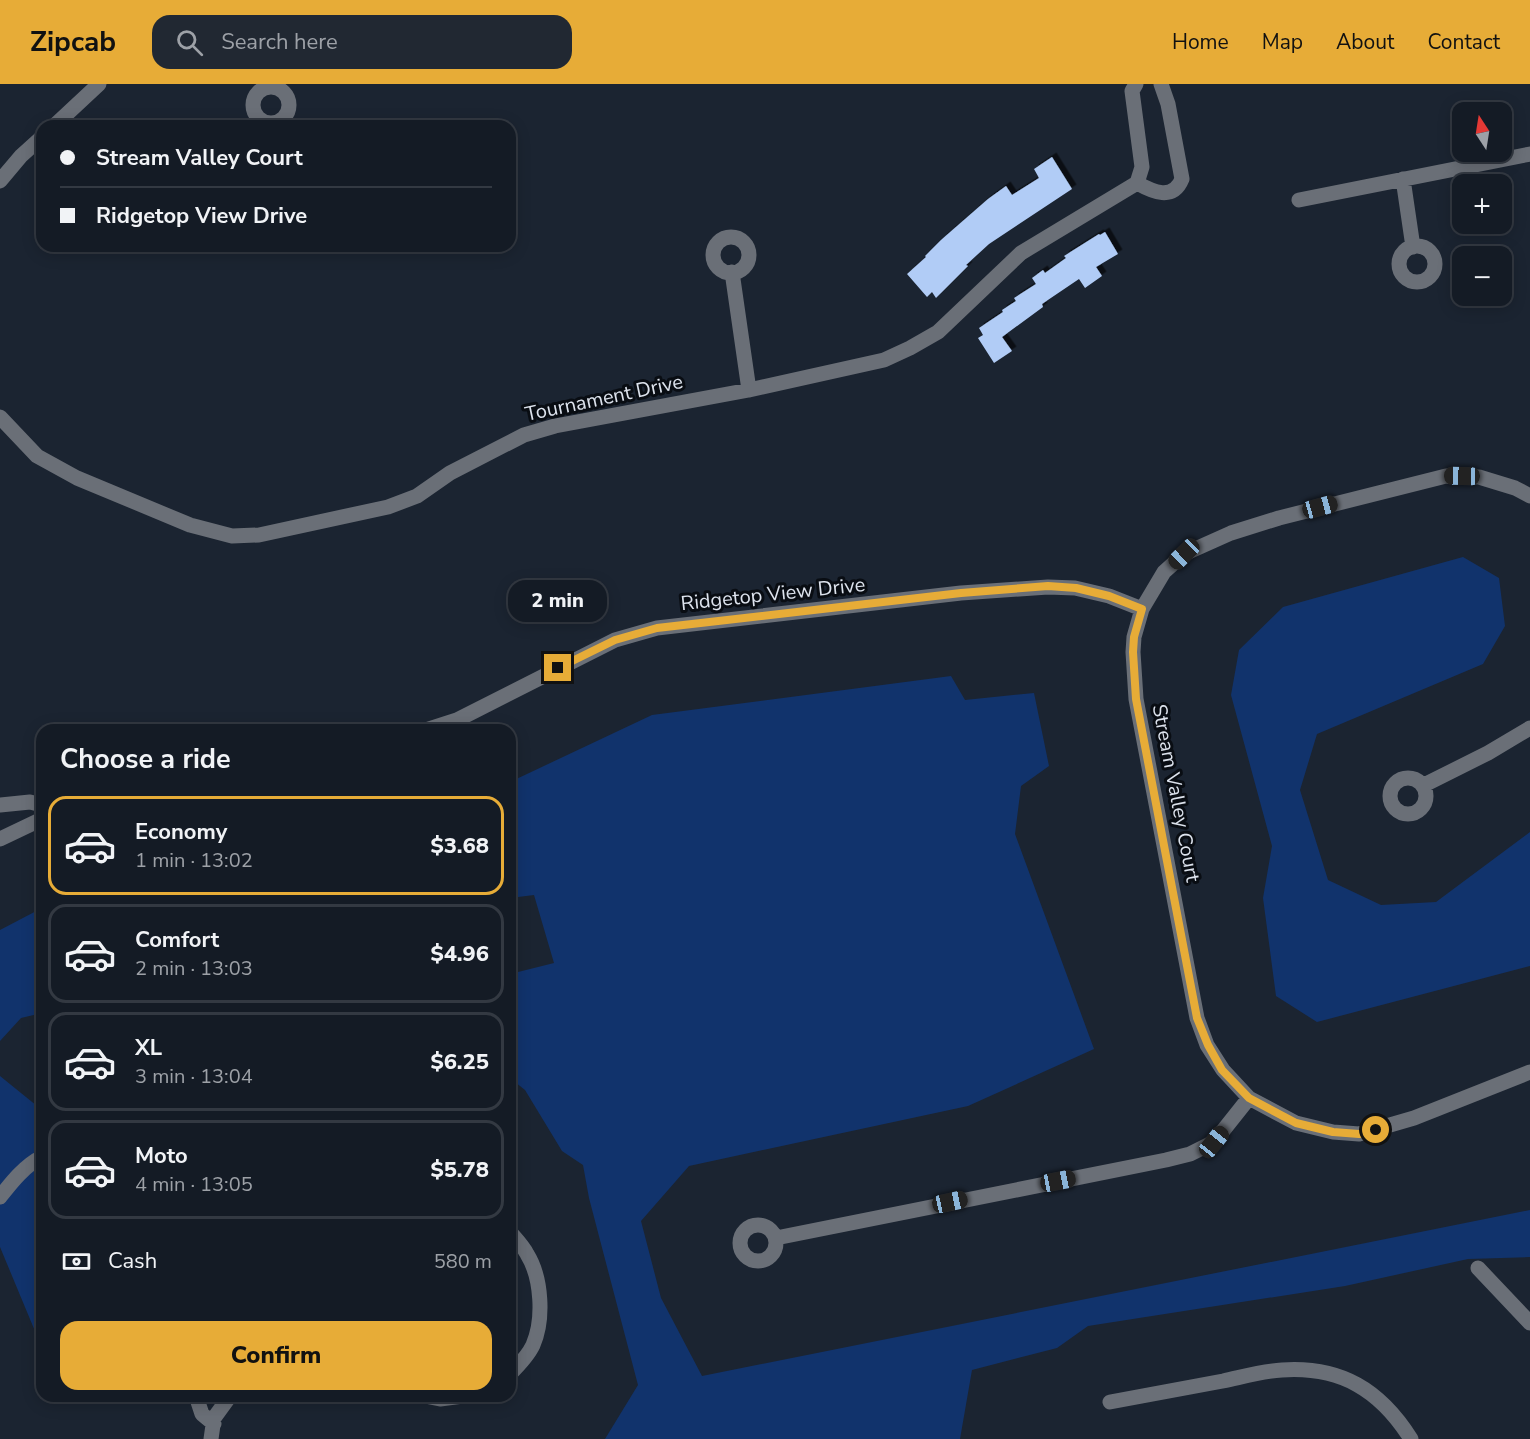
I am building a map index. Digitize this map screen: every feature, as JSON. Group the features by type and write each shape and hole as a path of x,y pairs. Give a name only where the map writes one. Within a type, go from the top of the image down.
{"street":[{"path":"60,120 99,84"},
{"path":"1136,84 1132,91 1142,167 1137,183 1152,192 1171,192 1178,187 1182,179 1168,104 1161,84"},
{"path":"0,181 36,142"},
{"path":"1299,200 1530,154"},
{"path":"1403,179 1413,247"},
{"name":"Tournament Drive","path":"0,417 37,456 77,478 190,525 232,536 259,535 388,507 417,496 450,473 524,435 545,429 871,364 910,348 938,332 1021,253 1137,183"},
{"path":"732,272 749,390"},
{"name":"Stream Valley Court","path":"1530,496 1515,488 1479,477 1446,476 1279,518 1231,533 1184,554 1164,572 1142,609 1134,637 1133,652 1136,699 1197,1018 1222,1070 1249,1098 1296,1123 1333,1132 1359,1134 1414,1118 1530,1072"},
{"name":"Ridgetop View Drive","path":"445,724 457,720 615,640 657,628 961,593 1048,586 1076,588 1109,596 1142,609"},
{"path":"1424,785 1488,753 1530,728"},
{"path":"0,805 30,802 36,804"},
{"path":"0,839 36,822"},
{"path":"776,1238 1190,1154 1214,1142 1249,1098"},
{"path":"0,1197 10,1184 36,1160"},
{"path":"516,1240 528,1255 540,1289 539,1314 533,1344 516,1368"},
{"path":"1478,1268 1530,1323"},
{"path":"1110,1402 1280,1370 1310,1370 1356,1383 1376,1396 1411,1439"},
{"path":"198,1402 212,1431"},
{"path":"212,1431 214,1418 226,1402"}],"shaded area":[{"path":"1463,557 1499,578 1505,626 1483,664 1317,734 1300,790 1328,880 1381,905 1436,902 1530,832 1530,966 1317,1022 1276,996 1263,898 1272,846 1231,695 1239,650 1283,607"},
{"path":"951,676 965,700 1034,693 1049,766 1021,786 1015,834 1094,1049 968,1106 689,1166 641,1221 661,1298 702,1376 1530,1210 1530,1257 1468,1259 1345,1286 1088,1326 1057,1348 972,1370 960,1439 605,1439 638,1385 589,1198 583,1165 562,1151 525,1090 516,1083 516,972 554,963 534,895 516,897 516,779 652,715"},
{"path":"36,911 36,1014 21,1018 0,1041 0,930"},
{"path":"0,1076 36,1105 36,1334 0,1247"}],"building":[{"path":"1052,157 1072,189 989,244 936,298 932,292 927,297 907,274 941,240 988,199 1006,186 1012,195 1039,178 1034,169"},
{"path":"1105,232 1118,254 1096,267 1102,276 1085,288 1079,279 1042,304 1043,307 1002,337 1012,351 994,363 978,338 983,335 979,328 1016,301 1014,298 1036,284 1032,278 1043,270 1045,273 1066,258 1064,256"}],"route":[{"path":"558,668 615,640 657,628 873,605 961,593 1048,586 1076,588 1109,596 1142,609 1134,637 1133,652 1136,699 1197,1018 1208,1045 1222,1070 1249,1098 1296,1123 1333,1132 1359,1134 1376,1130"}]}
